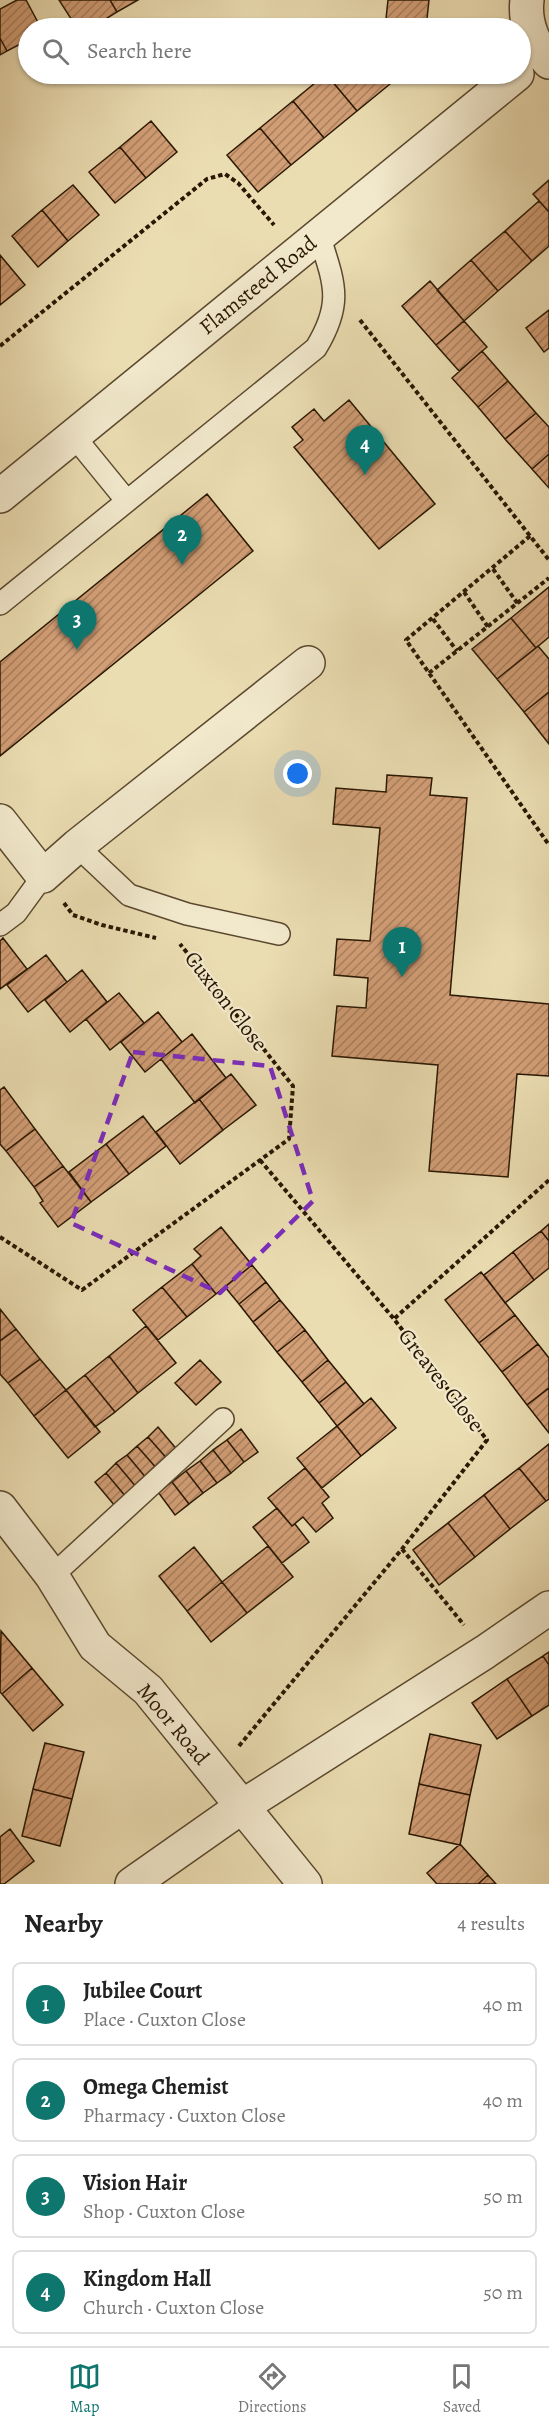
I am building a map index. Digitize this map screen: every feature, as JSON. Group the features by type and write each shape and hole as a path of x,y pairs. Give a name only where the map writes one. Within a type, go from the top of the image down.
{"street":[{"path":"527,0 528,18"},
{"path":"531,35 532,65"},
{"name":"Flamsteed Road","path":"0,496 508,84"},
{"path":"0,821 43,876 77,846 308,663"},
{"name":"Moor Road","path":"0,1508 52,1576 95,1646 148,1690 305,1884"},
{"path":"132,1884 243,1806 485,1652 549,1608"}],"lane":[{"path":"0,604 316,348 327,331 336,289 308,244"},
{"path":"73,435 126,500"},
{"path":"77,846 129,895 187,914 279,934"},
{"path":"0,924 16,913 43,876"},
{"path":"52,1576 223,1419"}],"path":[{"path":"0,346 207,179 225,174 308,244"},
{"path":"336,289 549,560"},
{"path":"530,536 406,640 549,845"},
{"path":"493,569 518,604"},
{"path":"429,673 549,578"},
{"path":"464,592 489,627"},
{"path":"433,619 457,651"},
{"name":"Cuxton Close","path":"43,876 73,915 158,939"},
{"name":"Cuxton Close","path":"0,1236 82,1290 289,1139 292,1086 181,944 170,941"},
{"path":"261,1160 394,1318"},
{"name":"Greaves Close","path":"216,1774 402,1549 487,1440 394,1318 549,1180"},
{"path":"402,1549 485,1652"}],"highlighted area":[{"path":"133,1052 270,1066 313,1201 220,1293 71,1223"}],"building":[{"path":"17,0 26,0 36,18 18,18 18,45 7,51 0,38 0,9"},
{"path":"59,0 110,0 117,12 107,18 71,18"},
{"path":"110,0 138,0 117,12"},
{"path":"388,0 429,0 427,18 386,18"},
{"path":"0,38 7,51 0,55"},
{"path":"314,84 334,84 357,111 324,138 293,101"},
{"path":"334,84 390,84 357,111"},
{"path":"293,101 324,138 291,165 260,128"},
{"path":"151,121 177,152 146,178 120,147"},
{"path":"260,128 291,165 258,192 227,155"},
{"path":"120,147 146,178 115,203 89,172"},
{"path":"549,180 549,212 533,194"},
{"path":"73,185 99,215 68,241 42,210"},
{"path":"539,201 549,212 549,246 532,261 505,231"},
{"path":"42,210 68,241 38,267 12,236"},
{"path":"505,231 532,261 498,291 471,260"},
{"path":"0,255 25,285 0,305"},
{"path":"471,260 498,291 464,321 437,290"},
{"path":"430,281 464,321 436,345 402,306"},
{"path":"549,310 549,348 544,352 526,328"},
{"path":"464,321 487,347 459,371 436,345"},
{"path":"482,351 508,381 478,407 452,378"},
{"path":"508,381 536,413 505,439 478,407"},
{"path":"349,400 435,504 379,549 294,447 303,440 292,427 314,409 324,421"},
{"path":"536,413 549,427 549,454 532,469 505,439"},
{"path":"549,454 549,488 532,469"},
{"path":"207,494 253,551 0,756 0,662"},
{"path":"549,587 549,637 536,648 511,618"},
{"path":"511,618 536,648 497,679 472,649"},
{"path":"538,646 549,659 549,692 524,712 497,679"},
{"path":"549,692 549,744 524,712"},
{"path":"387,775 432,778 430,795 467,798 450,995 549,1004 549,1076 517,1074 508,1177 429,1171 438,1065 332,1056 337,1006 366,1008 368,978 334,975 337,939 370,941 380,828 333,824 336,788 386,792"},
{"path":"3,938 27,969 0,989 0,941"},
{"path":"46,955 67,982 28,1012 7,985"},
{"path":"82,970 107,1002 70,1032 45,1000"},
{"path":"119,993 144,1023 110,1050 86,1019"},
{"path":"158,1012 182,1042 145,1072 121,1042"},
{"path":"192,1034 226,1078 195,1103 161,1059"},
{"path":"231,1074 256,1105 223,1130 199,1099"},
{"path":"4,1087 35,1129 6,1151 0,1144 0,1090"},
{"path":"199,1099 223,1130 180,1164 156,1132"},
{"path":"143,1116 166,1146 129,1174 106,1144"},
{"path":"35,1129 63,1166 34,1187 6,1151"},
{"path":"106,1144 129,1174 91,1202 69,1172"},
{"path":"63,1166 91,1202 58,1227 40,1203 43,1201 34,1187"},
{"path":"549,1224 549,1241 541,1231"},
{"path":"221,1227 252,1265 216,1294 192,1264 201,1256 194,1249"},
{"path":"541,1231 549,1241 549,1268 534,1280 513,1252"},
{"path":"513,1252 534,1280 505,1303 484,1275"},
{"path":"192,1264 216,1294 187,1317 162,1287"},
{"path":"252,1265 266,1282 239,1304 225,1287"},
{"path":"481,1272 515,1315 479,1343 445,1300"},
{"path":"266,1282 280,1300 253,1322 239,1304"},
{"path":"162,1287 187,1317 158,1340 133,1310"},
{"path":"280,1300 305,1330 277,1352 253,1322"},
{"path":"0,1309 16,1329 0,1341"},
{"path":"515,1315 538,1344 502,1372 479,1343"},
{"path":"146,1326 176,1363 138,1393 109,1356"},
{"path":"16,1329 40,1359 8,1383 0,1374 0,1341"},
{"path":"305,1330 328,1360 302,1382 277,1352"},
{"path":"538,1344 549,1358 549,1388 527,1405 502,1372"},
{"path":"109,1356 138,1393 115,1412 85,1375"},
{"path":"40,1359 66,1390 34,1416 8,1383"},
{"path":"200,1360 221,1382 196,1405 175,1383"},
{"path":"328,1360 346,1382 319,1403 302,1382"},
{"path":"85,1375 115,1412 95,1427 66,1390"},
{"path":"346,1382 364,1404 337,1426 319,1403"},
{"path":"549,1388 549,1433 527,1405"},
{"path":"66,1390 100,1432 68,1458 34,1416"},
{"path":"371,1398 396,1428 361,1456 337,1426"},
{"path":"337,1426 361,1456 322,1488 297,1458"},
{"path":"158,1427 179,1452 169,1461 148,1437"},
{"path":"241,1429 258,1452 244,1462 227,1440"},
{"path":"148,1437 169,1461 158,1470 137,1446"},
{"path":"227,1440 244,1462 231,1473 213,1450"},
{"path":"549,1444 549,1499 546,1501 519,1468"},
{"path":"137,1446 158,1470 147,1479 127,1455"},
{"path":"213,1450 231,1473 217,1483 200,1461"},
{"path":"127,1455 147,1479 137,1488 116,1463"},
{"path":"200,1461 217,1483 203,1493 186,1471"},
{"path":"116,1463 137,1488 126,1497 106,1473"},
{"path":"305,1468 329,1497 322,1503 333,1518 316,1532 303,1517 292,1526 268,1498"},
{"path":"519,1468 546,1501 510,1529 484,1495"},
{"path":"186,1471 203,1493 189,1504 172,1482"},
{"path":"106,1473 126,1497 115,1506 95,1482"},
{"path":"172,1482 189,1504 175,1515 158,1492"},
{"path":"484,1495 510,1529 475,1557 448,1523"},
{"path":"277,1508 292,1526 295,1524 309,1542 282,1563 253,1527"},
{"path":"448,1523 475,1557 439,1585 413,1550"},
{"path":"268,1546 293,1577 247,1613 222,1582"},
{"path":"194,1547 222,1582 187,1611 159,1576"},
{"path":"222,1582 247,1613 211,1642 187,1611"},
{"path":"1,1631 32,1668 2,1694 0,1692"},
{"path":"549,1652 549,1665 543,1656"},
{"path":"543,1656 549,1665 549,1705 532,1716 507,1679"},
{"path":"32,1668 63,1705 33,1731 2,1694"},
{"path":"507,1679 532,1716 497,1739 472,1703"},
{"path":"430,1734 481,1745 470,1795 419,1784"},
{"path":"45,1743 84,1752 72,1799 33,1789"},
{"path":"419,1784 470,1795 460,1845 409,1834"},
{"path":"33,1789 72,1799 60,1846 22,1836"},
{"path":"10,1829 34,1861 4,1884 0,1884 0,1837"},
{"path":"460,1844 488,1875 478,1884 437,1884 427,1873"},
{"path":"488,1875 496,1884 478,1884"}],"place":[{"name":"Kingdom Hall","path":"365,475"},
{"name":"Omega Chemist","path":"182,565"},
{"name":"Vision Hair","path":"77,650"},
{"name":"Jubilee Court","path":"402,977"}]}
